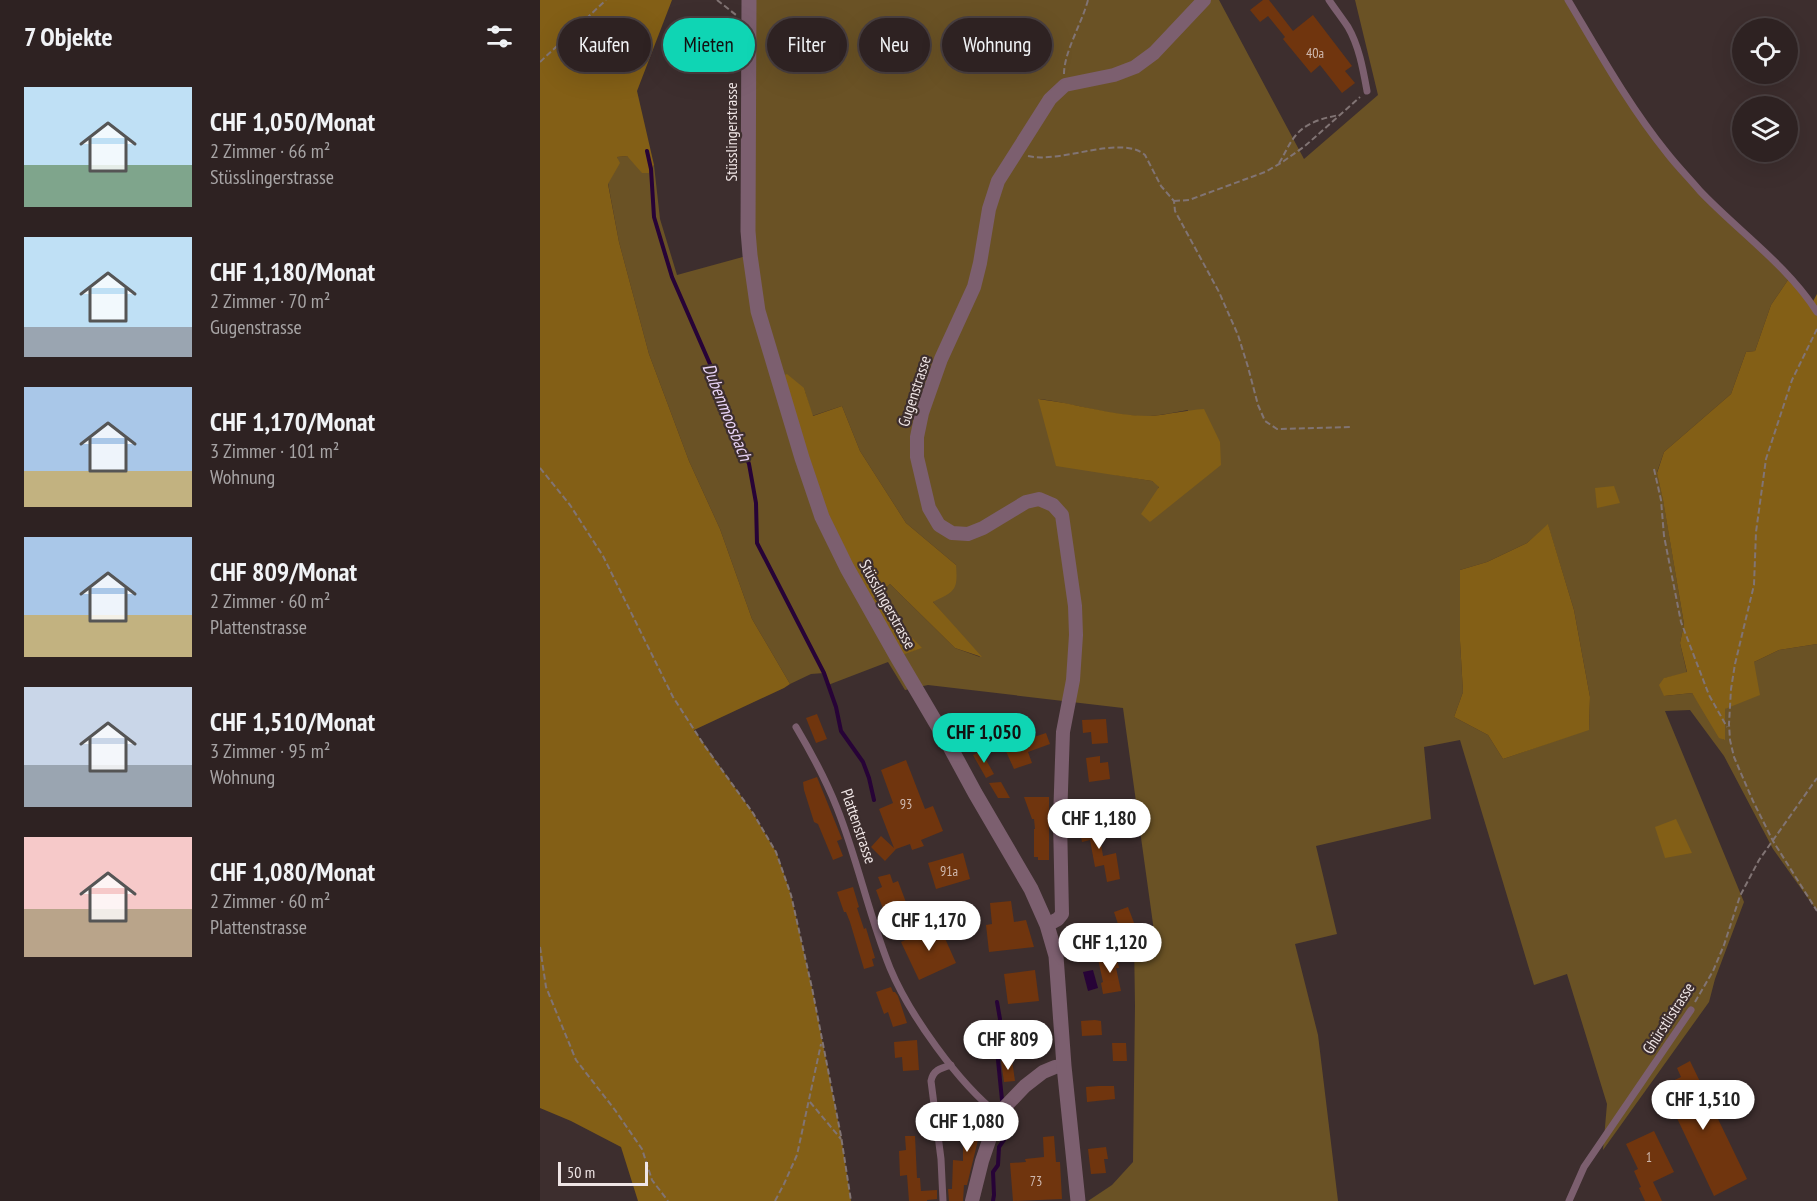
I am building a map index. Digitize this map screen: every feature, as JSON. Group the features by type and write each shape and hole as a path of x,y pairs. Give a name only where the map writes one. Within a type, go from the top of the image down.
{"street":[{"name":"Stüsslingerstrasse","path":"749,0 749,18"},
{"path":"1065,85 1114,75 1135,67 1154,53 1204,0"},
{"name":"Stüsslingerstrasse","path":"749,72 748,231 758,311 822,517 896,656 1031,889 1047,925 1056,956 1077,1201"},
{"name":"Gugenstrasse","path":"1047,925 1062,914 1060,820 1063,732 1073,681 1076,635 1075,606 1062,515 1053,504 1039,499 1026,502 968,534 952,532 939,525 929,508 917,458 917,437 922,413 941,359 974,287 989,209 998,181 1050,99 1065,85"},
{"path":"972,1201 982,1161 998,1114 1025,1086 1044,1072 1064,1066"}],"lane":[{"path":"1329,0 1355,42 1367,91"},
{"path":"1568,0 1617,82 1667,154 1702,193 1790,277 1817,312"},
{"name":"Plattenstrasse","path":"796,727 823,774 837,808 899,987 917,1018 951,1065 998,1114"},
{"name":"Ghürstlistrasse","path":"1569,1201 1584,1167 1691,1010"},
{"path":"944,1201 931,1081 932,1075 937,1070 951,1065"}],"path":[{"path":"540,62 606,0"},
{"path":"717,0 740,18"},
{"path":"1065,85 1066,61 1088,0"},
{"path":"1174,201 1189,200 1277,165 1305,146 1367,91"},
{"path":"1277,165 1296,135 1319,119 1340,115"},
{"path":"1016,151 1040,158 1117,147 1134,149 1145,155 1161,186 1174,201 1175,211 1220,292 1238,335 1258,405 1265,421 1277,429 1350,427"},
{"path":"1817,329 1792,380 1766,459 1756,532 1754,585 1735,664 1729,729 1734,757 1773,841 1817,911"},
{"path":"540,468 570,505 603,556 673,697 693,730 753,813 776,852 800,934 842,1140 851,1201"},
{"path":"1654,469 1681,622 1709,695 1729,729"},
{"name":"Ghürstlistrasse","path":"1691,1010 1713,971 1740,896 1759,860 1817,778"},
{"path":"540,947 546,987 576,1060 642,1149 652,1180 668,1201"},
{"path":"775,1201 797,1155 822,1041"},
{"path":"810,1102 842,1140"}],"shaded area":[{"path":"540,0 672,0 665,18 663,18 651,55 651,18 558,18 558,72 644,72 637,91 654,165 649,173 642,173 627,156 617,157 620,163 608,184 619,242 649,354 689,461 720,529 752,619 790,684 694,730 753,813 776,852 791,895 812,988 841,1136 851,1201 638,1201 621,1147 540,1108"},
{"path":"749,0 1219,0 1304,159 1378,95 1355,0 1568,0 1667,154 1790,277 1771,305 1755,351 1746,352 1731,394 1664,452 1657,472 1684,624 1680,643 1687,673 1665,678 1664,696 1692,693 1724,740 1725,709 1754,662 1779,650 1817,644 1817,911 1773,849 1724,756 1690,710 1665,711 1744,902 1715,979 1709,1002 1603,1150 1607,1104 1567,974 1534,985 1460,740 1424,747 1431,819 1316,846 1337,934 1295,944 1318,1035 1338,1201 1088,1201 1112,1185 1133,1162 1134,939 1154,931 1123,708 928,685 905,690 888,662 828,685 824,673 811,674 790,684 752,619 720,529 689,461 649,354 619,242 608,183 619,163 617,157 627,156 649,173 654,165 660,219 677,275 750,255 749,72 755,72 755,18 749,18","holes":["804,388 812,416 842,406 860,451 906,523 956,565 933,602 980,657 955,648 890,584 874,597 921,648 903,654 822,501","1039,399 1137,416 1155,416 1188,410 1150,522 1159,486 1152,481 1116,475","1548,525 1574,610 1590,697 1589,729 1503,759 1488,735 1454,717 1463,692 1460,570 1487,562 1527,543"]},
{"path":"1790,277 1812,303 1817,294 1817,644 1779,650 1754,662 1760,695 1725,709 1725,740 1719,738 1692,693 1664,696 1659,685 1664,678 1687,672 1680,643 1684,624 1657,473 1664,452 1731,394 1746,352 1755,351 1771,305"},
{"path":"787,374 804,388 813,416 842,406 860,451 906,523 956,565 956,580 953,589 933,602 982,657 955,648 890,584 874,598 922,648 902,655 870,600 822,501 782,376"},
{"path":"1038,399 1107,412 1149,416 1204,409 1220,442 1221,465 1150,522 1141,514 1159,487 1152,481 1056,466"},
{"path":"1614,486 1620,503 1597,508 1595,488"},
{"path":"1548,524 1574,610 1590,697 1589,730 1503,759 1488,735 1454,717 1463,692 1460,570 1487,562 1527,543"},
{"path":"1676,819 1692,853 1665,858 1655,827"},
{"path":"1093,970 1098,988 1088,991 1083,972"}],"building":[{"path":"1263,0 1269,0 1293,31 1313,15 1352,66 1345,71 1355,83 1342,93 1320,65 1311,73 1283,39 1285,37 1268,16 1260,22 1250,10"},
{"path":"817,714 827,739 816,743 806,718"},
{"path":"1106,719 1108,743 1092,744 1091,732 1083,733 1082,720"},
{"path":"1007,723 1024,738 1028,739 1046,733 1050,744 1028,752 1032,763 1014,769 1004,747 1011,745 998,733"},
{"path":"981,751 994,774 986,778 973,755"},
{"path":"1100,756 1100,763 1108,762 1110,779 1089,782 1086,758"},
{"path":"906,760 925,809 933,806 943,831 921,840 924,846 912,850 910,844 896,849 885,861 871,847 881,836 894,848 879,809 893,803 881,770"},
{"path":"817,777 842,839 837,841 843,856 833,860 818,824 814,822 804,790 803,782"},
{"path":"1001,782 1010,798 998,798 989,783"},
{"path":"1024,797 1049,797 1049,860 1038,860 1038,857 1034,857 1034,819 1032,819"},
{"path":"1097,820 1103,856 1116,853 1120,879 1107,882 1104,865 1095,867 1090,840 1082,842 1078,823"},
{"path":"963,853 970,879 936,889 928,863"},
{"path":"890,874 893,883 898,881 910,913 888,922 876,890 882,887 878,877"},
{"path":"853,887 859,907 857,908 875,958 872,959 874,966 864,969 850,922 837,892"},
{"path":"1011,901 1014,922 1026,920 1034,947 989,952 986,925 992,924 990,903"},
{"path":"1128,907 1136,928 1121,933 1114,912"},
{"path":"939,925 956,963 919,980 901,942"},
{"path":"1116,954 1119,968 1116,968 1121,991 1103,994 1098,959"},
{"path":"1035,970 1039,1001 1008,1004 1004,974"},
{"path":"891,987 898,996 907,1023 893,1027 888,1012 884,1014 876,992"},
{"path":"1081,1021 1101,1021 1102,1035 1082,1036"},
{"path":"1043,1025 1046,1043 1040,1044 1041,1055 1012,1058 1010,1045 1031,1042 1029,1027"},
{"path":"917,1040 919,1070 903,1071 902,1057 895,1058 894,1042"},
{"path":"1112,1043 1126,1043 1127,1061 1113,1061"},
{"path":"1012,1060 1015,1081 1004,1082 1001,1061"},
{"path":"1690,1061 1747,1179 1714,1196 1666,1095 1662,1097 1658,1088 1681,1077 1677,1068"},
{"path":"1114,1086 1115,1099 1087,1102 1086,1087"},
{"path":"985,1110 988,1115 987,1120 981,1120 981,1135 967,1185 964,1185 963,1201 949,1201 948,1189 952,1189 953,1160 963,1161 965,1111"},
{"path":"1654,1131 1674,1172 1653,1182 1662,1201 1645,1201 1634,1171 1638,1169 1626,1144"},
{"path":"905,1136 915,1136 917,1178 920,1178 921,1191 937,1190 937,1199 909,1201 907,1175 900,1176 899,1151 906,1150"},
{"path":"1054,1136 1056,1162 1060,1162 1062,1199 1013,1201 1010,1163 1044,1157 1043,1137"},
{"path":"1106,1147 1108,1159 1104,1159 1106,1173 1091,1174 1088,1149"}],"waterway":[{"name":"Dubenmoosbach","path":"647,151 651,169 654,217 672,277 713,371 749,464 756,503 757,543 824,673 836,707 841,731 863,762 874,800"},
{"name":"Dubenmoosbach","path":"997,1002 1000,1019 996,1040 1002,1100"},
{"name":"Dubenmoosbach","path":"993,1201 993,1172 998,1165 999,1147 1006,1137 1005,1123"}]}
